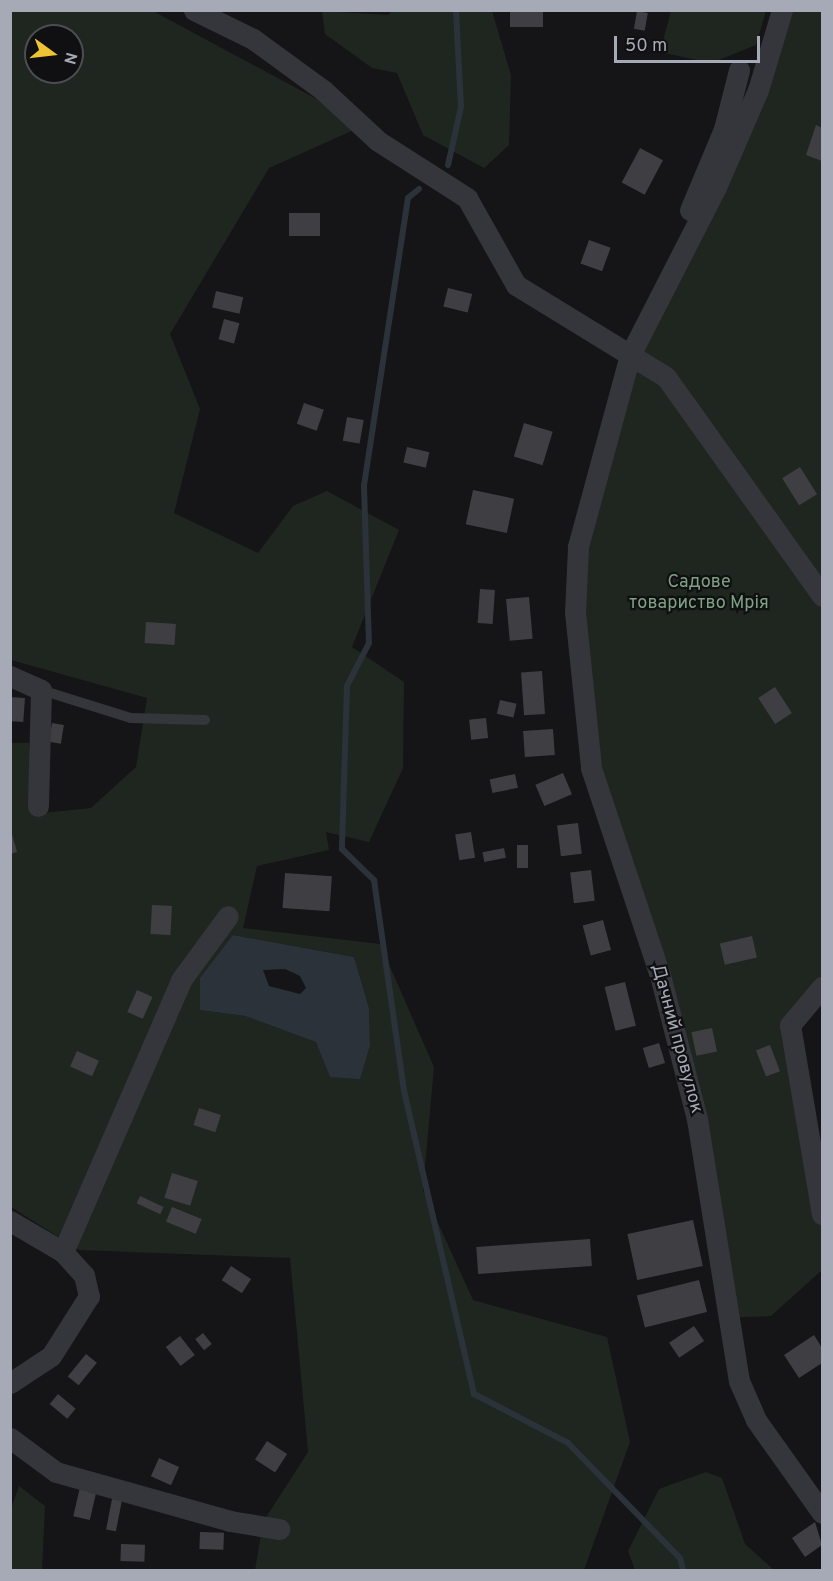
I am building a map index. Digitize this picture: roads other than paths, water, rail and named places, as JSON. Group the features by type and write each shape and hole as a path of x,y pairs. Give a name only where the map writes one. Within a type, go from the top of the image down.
{"street":[{"path":"194,10 253,39 323,90 378,141 467,198 516,285 666,377 822,596"},
{"path":"630,355 716,187 758,90 782,10"},
{"path":"630,355 724,129 739,70"},
{"name":"Дачний провулок","path":"630,355 578,548 575,612 591,768 660,975 697,1119 739,1381 756,1420 822,1513"},
{"path":"10,676 41,690 38,806"},
{"path":"63,1252 181,980 228,916"},
{"path":"822,987 790,1025 822,1214"},
{"path":"10,1221 63,1252 84,1275 89,1296 51,1356 10,1383"},
{"path":"10,1438 56,1472 279,1529"}],"lane":[{"path":"41,690 130,718 205,720"}],"waterway":[{"path":"448,165 461,107 456,10"},
{"path":"419,189 408,198 364,486 369,643 347,686 342,849 374,880 404,1091 474,1394 568,1443 680,1558 683,1570"}],"park label":[{"name":"Садове товариство Мрія","path":"699,594"}]}
